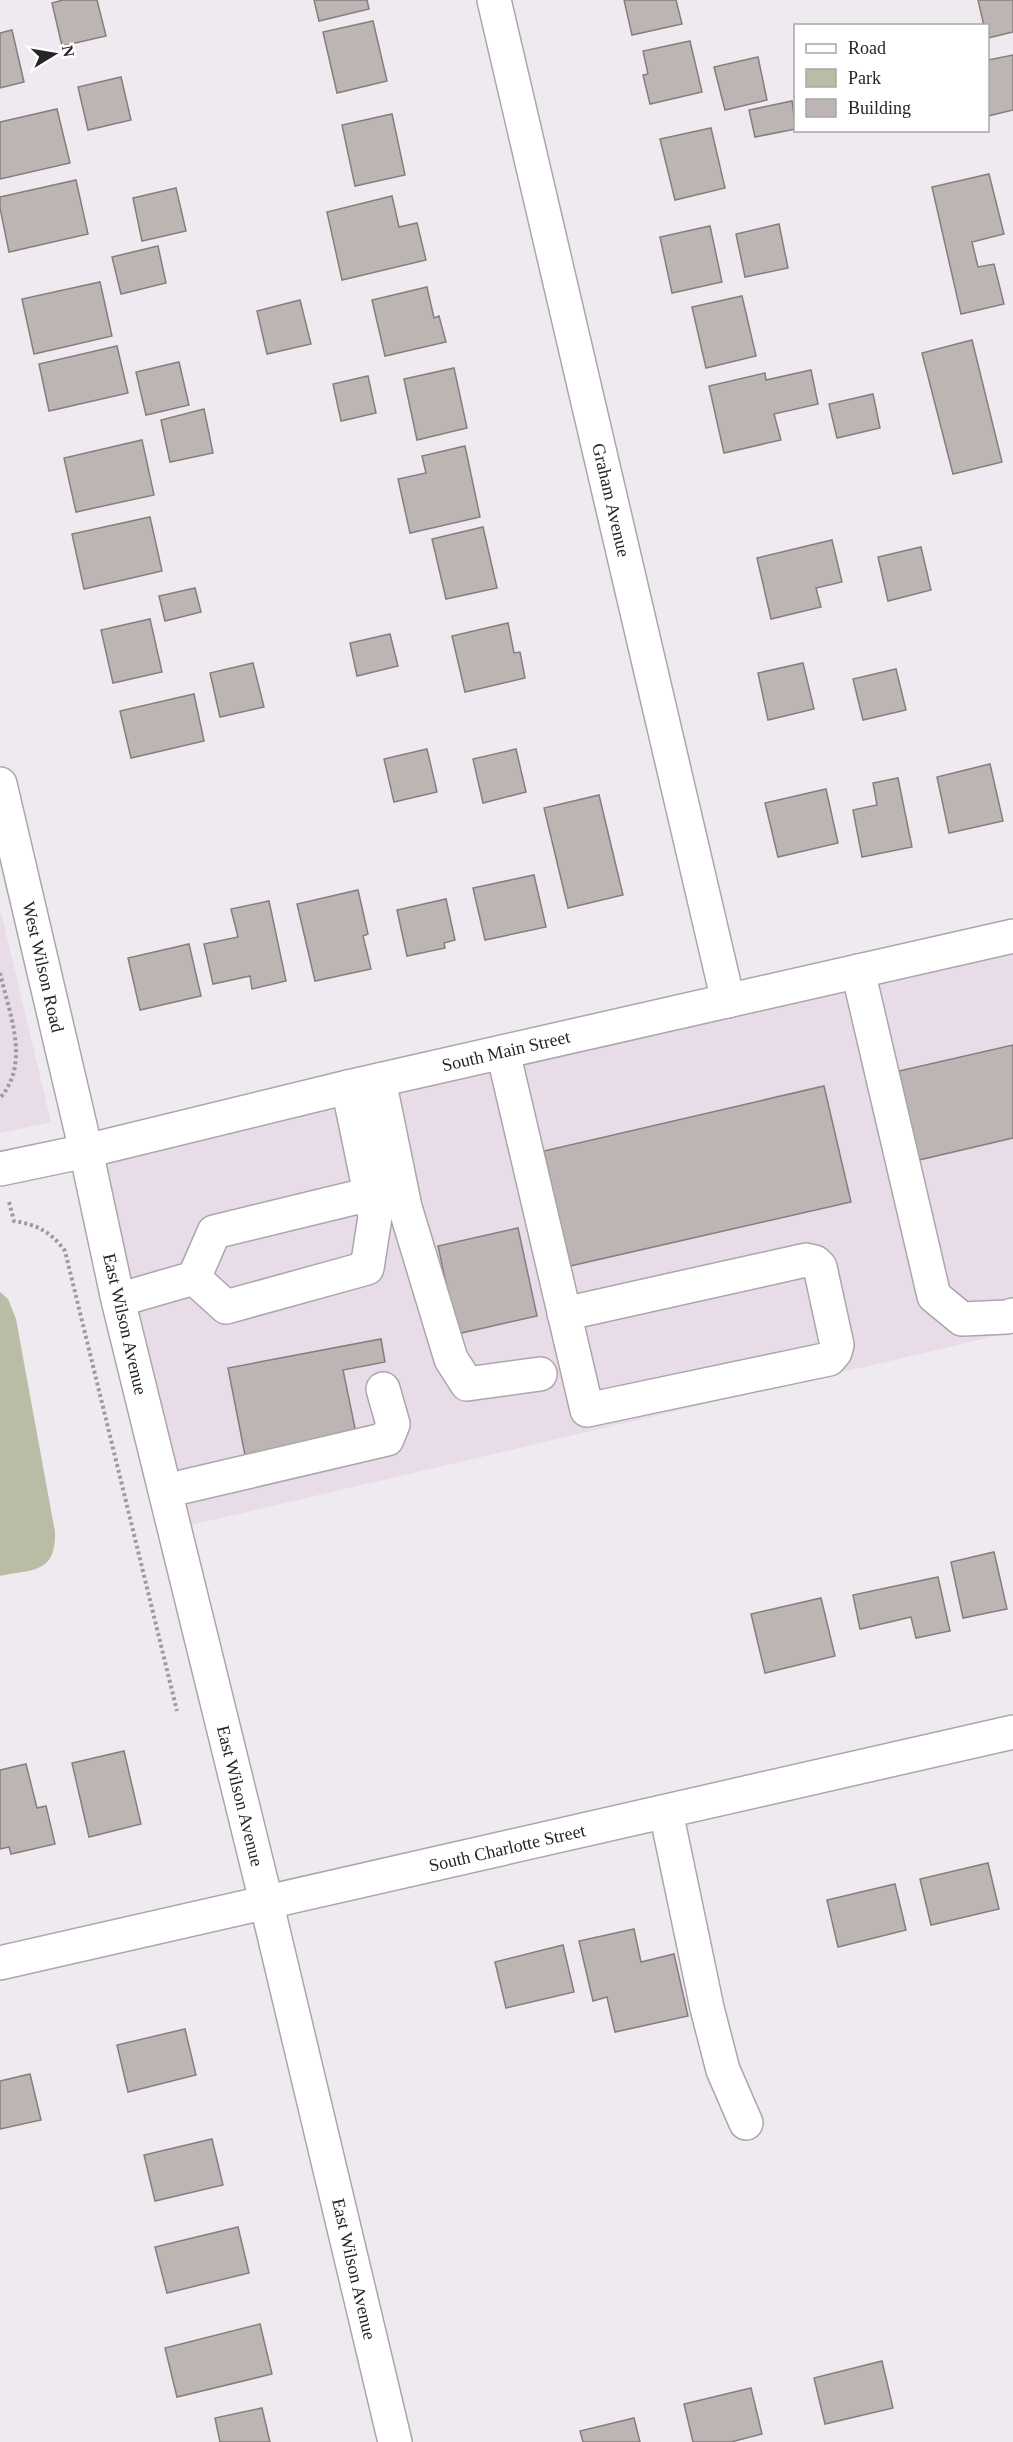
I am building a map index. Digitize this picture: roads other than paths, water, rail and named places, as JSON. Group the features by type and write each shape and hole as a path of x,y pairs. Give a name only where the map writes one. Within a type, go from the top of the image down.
{"street":[{"name":"Graham Avenue","path":"494,0 728,1001"},
{"name":"West Wilson Road","path":"0,784 86,1151"},
{"name":"South Main Street","path":"0,1169 86,1151 348,1087 1013,936"},
{"path":"858,971 934,1296 962,1319 1013,1315"},
{"path":"502,1052 564,1314 587,1410 829,1359 837,1345 820,1267 815,1262 806,1260 564,1314"},
{"path":"379,1080 405,1207 451,1359 467,1384 540,1374"},
{"path":"194,1278 226,1307 368,1268 375,1217 348,1087"},
{"name":"East Wilson Avenue","path":"86,1151 118,1300 266,1901 395,2442"},
{"path":"118,1300 194,1278 214,1233 370,1194"},
{"path":"165,1491 387,1439 393,1424 383,1389"},
{"name":"South Charlotte Street","path":"0,1963 1013,1732"},
{"path":"666,1812 720,2060 746,2123"}]}
